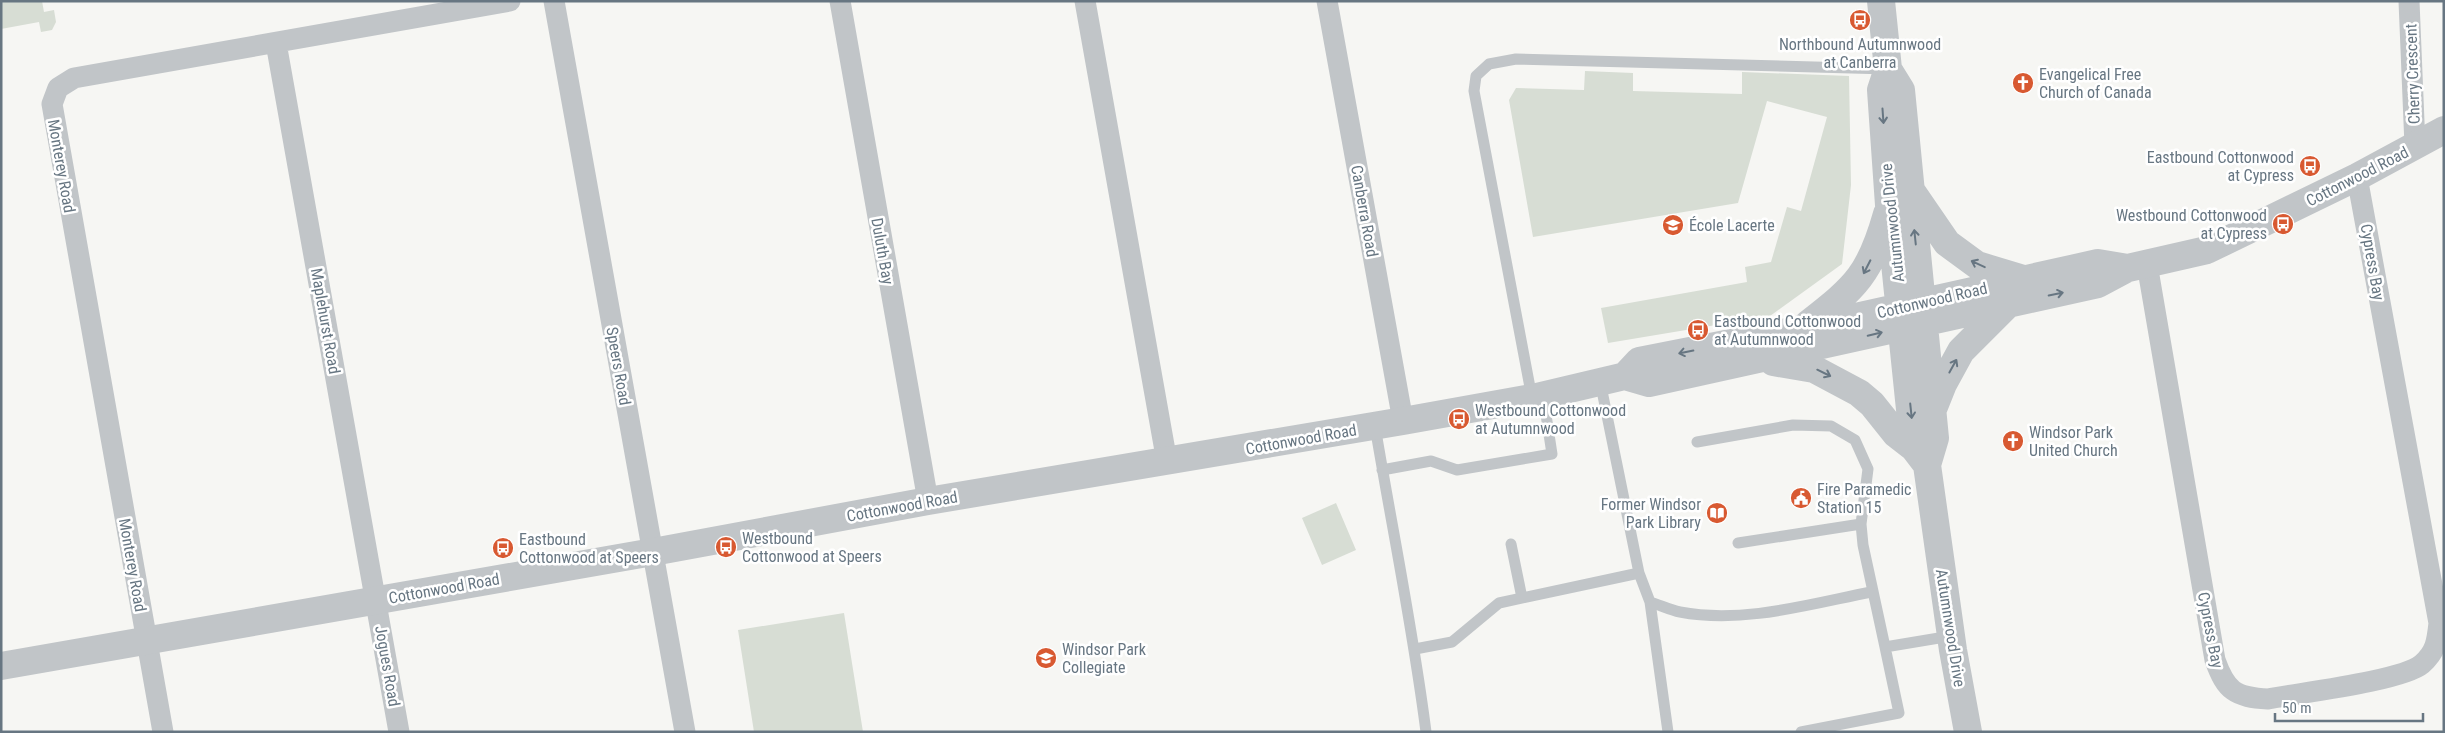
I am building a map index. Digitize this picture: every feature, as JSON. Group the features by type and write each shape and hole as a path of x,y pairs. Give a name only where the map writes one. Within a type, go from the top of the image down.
{"street":[{"name":"Monterey Road","path":"163,732 52,104 58,88 74,78 510,1"},
{"name":"Speers Road","path":"554,1 684,732"},
{"name":"Duluth Bay","path":"840,1 928,501"},
{"path":"1085,1 1167,462"},
{"name":"Canberra Road","path":"1327,1 1403,422"},
{"name":"Autumnwood Drive","path":"1881,1 1888,69 1901,90 1900,197 1912,315 1920,456 1968,732"},
{"name":"Cherry Crescent","path":"2409,1 2415,146"},
{"name":"Maplehurst Road","path":"276,43 376,600"},
{"name":"Cottonwood Road","path":"1612,379 1639,361 1802,328 2008,304 2098,284 2137,266 2207,250 2357,177 2444,130"},
{"name":"Cypress Bay","path":"2137,266 2215,660 2221,678 2233,693 2250,698 2268,699 2395,676 2421,665 2436,647 2439,624 2357,177"},
{"path":"1802,328 1849,291 1864,273 1900,197 1946,243 1977,265 2024,279"},
{"name":"Cottonwood Road","path":"1,666 653,552 928,501 1403,422 1537,396 1612,379 1649,383 1759,359 1912,315 2024,279 2098,263 2137,266"},
{"path":"1932,410 1943,384 1961,351 2008,304"},
{"name":"Autumnwood Drive","path":"1912,315 1932,410 1935,438 1920,456"},
{"path":"1759,359 1814,369 1841,382 1872,404 1896,434 1920,456"},
{"name":"Jogues Road","path":"376,600 399,732"}],"lane":[{"path":"1382,470 1431,461 1457,470 1552,454 1537,396 1474,91 1476,76 1489,64 1516,59 1888,69"},
{"path":"1612,379 1639,574 1650,602 1668,732"},
{"path":"1697,442 1793,425 1831,426 1855,440 1868,469 1861,524 1871,592 1899,713 1800,732"},
{"path":"1375,426 1400,576 1415,648 1426,732"},
{"path":"1738,544 1861,524"},
{"path":"1511,544 1522,598"},
{"path":"1415,648 1452,642 1499,603 1639,574"},
{"path":"1650,602 1689,613 1749,614 1871,592"},
{"path":"1885,647 1951,636"}],"shaded area":[{"path":"1,1 42,1 44,12 54,10 56,22 52,30 41,32 39,22 1,29"},
{"path":"1585,71 1633,73 1633,91 1742,94 1742,72 1849,76 1851,185 1842,264 1770,316 1608,343 1601,308 1747,282 1745,267 1771,262 1787,207 1801,211 1827,117 1767,101 1738,203 1533,237 1509,100 1516,88 1584,90"},
{"path":"1336,503 1356,550 1322,565 1302,518"},
{"path":"844,613 863,732 754,732 738,630"}],"place":[{"name":"Northbound Autumnwood at Canberra","path":"1860,20"},
{"name":"Evangelical Free Church of Canada","path":"2023,83"},
{"name":"Eastbound Cottonwood at Cypress","path":"2310,166"},
{"name":"Westbound Cottonwood at Cypress","path":"2283,224"},
{"name":"École Lacerte","path":"1673,225"},
{"name":"Eastbound Cottonwood at Autumnwood","path":"1698,330"},
{"name":"Westbound Cottonwood at Autumnwood","path":"1459,419"},
{"name":"Windsor Park United Church","path":"2013,441"},
{"name":"Fire Paramedic Station 15","path":"1801,498"},
{"name":"Former Windsor Park Library","path":"1717,513"},
{"name":"Westbound Cottonwood at Speers","path":"726,547"},
{"name":"Eastbound Cottonwood at Speers","path":"503,548"},
{"name":"Windsor Park Collegiate","path":"1046,658"}]}
